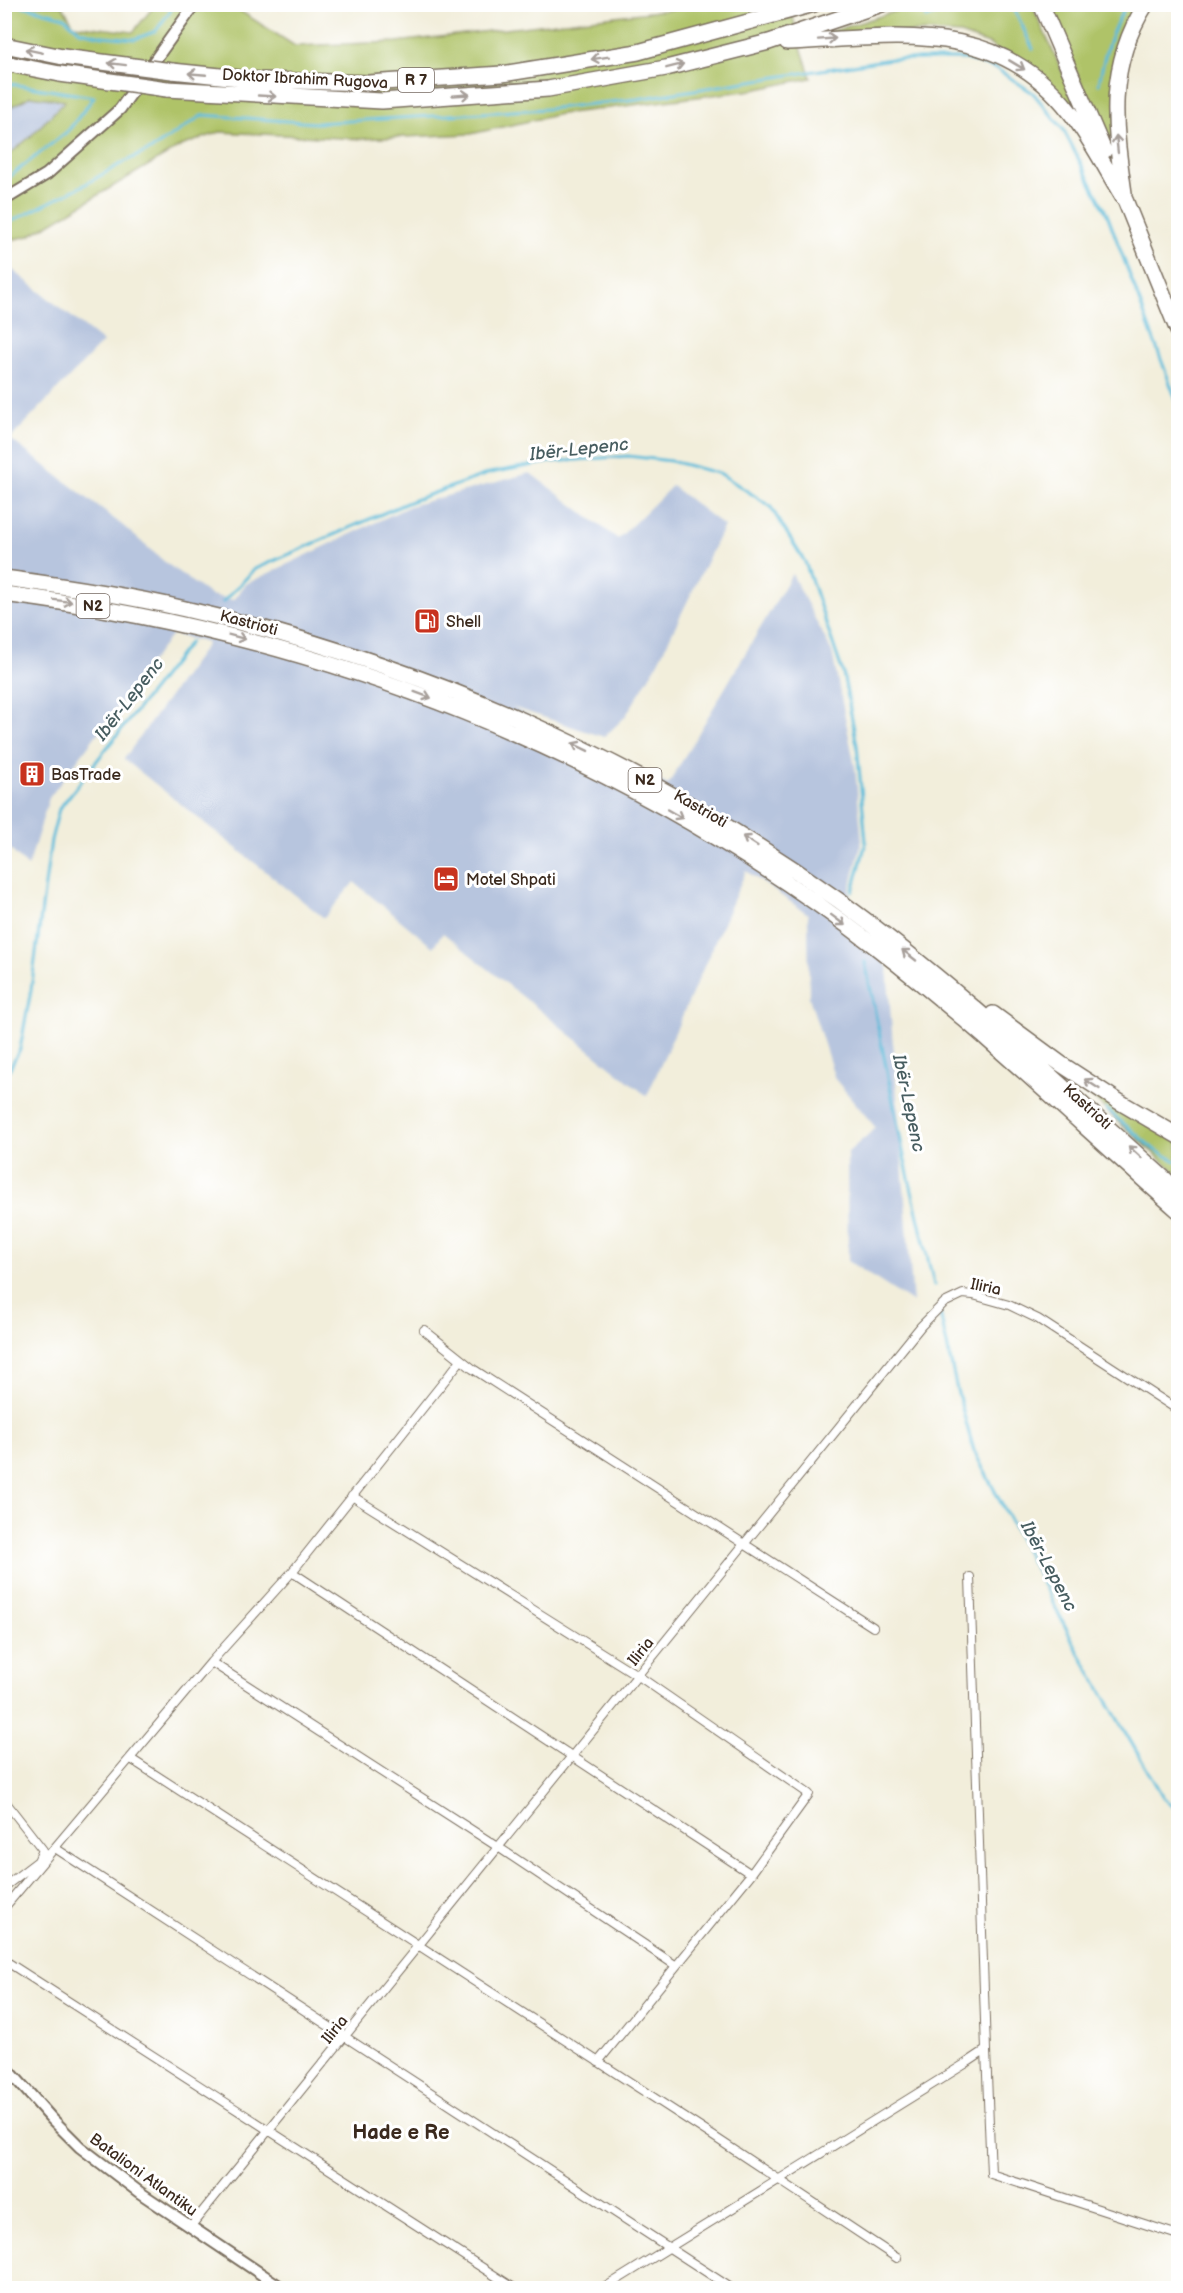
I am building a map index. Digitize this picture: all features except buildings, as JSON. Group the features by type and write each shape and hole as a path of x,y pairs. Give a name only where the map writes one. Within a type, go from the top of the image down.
{"highway":[{"name":"Doktor Ibrahim Rugova","path":"4,45 63,57 172,71 259,80 369,83 502,74 638,52 814,4"},
{"name":"Doktor Ibrahim Rugova","path":"4,63 60,75 167,89 382,101 548,89 666,68 769,42 882,4"},
{"path":"1041,4 1179,331"},
{"path":"1126,202 1115,123 1115,91 1126,46 1146,4"},
{"path":"769,42 907,36 958,41 1015,63 1038,79 1072,114 1126,202"},
{"name":"Kastrioti","path":"4,578 135,598 275,631 400,671 520,719 629,771 734,831 838,900 930,971 1179,1191"},
{"name":"Kastrioti","path":"4,594 82,604 180,623 335,664 435,699 523,736 621,784 746,856 876,948 972,1026 1179,1210"},
{"path":"930,971 1070,1070 1179,1136"}],"street":[{"path":"4,200 47,174 120,109 195,4"},
{"name":"Iliria","path":"190,2228 921,1326 944,1303 963,1294 987,1299 1022,1311 1179,1410"},
{"path":"424,1330 461,1360 873,1627"},
{"path":"4,1908 212,1662 292,1572 461,1360"},
{"path":"352,1496 637,1675 809,1794 751,1874 598,2062"},
{"path":"292,1572 751,1874"},
{"path":"970,1577 991,2174 1179,2235"},
{"path":"212,1662 498,1847 675,1965"},
{"path":"131,1759 897,2258"},
{"path":"4,1800 43,1850 38,1860 4,1887"},
{"path":"55,1848 731,2289"},
{"path":"4,1960 514,2289"},
{"path":"604,2289 986,2049"},
{"name":"Batalioni Atlantiku","path":"4,2065 52,2119 80,2147 107,2169 282,2289"}],"shaded area":[{"path":"31,96 66,101 5,158 5,110"},
{"path":"4,263 103,342 10,439 122,525 166,563 210,595 233,600 246,584 410,506 530,473 618,539 672,486 724,526 657,664 625,717 604,737 512,707 668,785 792,574 832,652 855,767 862,841 849,893 887,967 913,1303 848,1261 847,1153 876,1128 835,1079 809,997 808,914 746,871 647,1096 443,933 433,947 354,882 324,918 124,759 208,643 172,634 49,798 28,867 5,844"}],"green space":[{"path":"5,4 62,5 74,25 133,32 155,5 231,5 295,46 397,42 709,5 790,5 811,78 753,90 561,114 471,134 359,139 220,132 181,146 29,236 5,241 5,158 31,136 65,101 31,96 5,110"},
{"path":"915,5 1032,5 1085,122 989,44 960,34 926,32 814,37"},
{"path":"1049,5 1142,5 1122,43 1113,161"},
{"path":"1065,1070 1178,1141 1178,1174 1117,1121"}],"waterway":[{"path":"16,4 64,17 80,31 135,39 156,31 175,4"},
{"path":"926,18 962,4"},
{"path":"1012,4 1033,49"},
{"path":"1099,84 1109,43 1127,4"},
{"path":"4,225 152,149 203,115 316,123 546,109 637,99 891,59 966,59 997,69 1033,93 1063,129 1107,214 1178,405"},
{"path":"4,83 94,97 68,131 4,181"},
{"name":"Ibër-Lepenc","path":"223,602 255,569 409,502 490,473 550,462 628,456 671,461 721,474 770,506 805,562 843,673 857,745 866,842 853,891"},
{"name":"Ibër-Lepenc","path":"4,1079 20,1049 31,990 51,840 59,809 190,642"},
{"name":"Ibër-Lepenc","path":"865,962 905,1161 934,1285"},
{"path":"1106,1109 1155,1150 1178,1162"},
{"name":"Ibër-Lepenc","path":"940,1313 957,1390 974,1451 1078,1651 1163,1797 1178,1811"}],"place":[{"name":"Shell","path":"427,621"},
{"name":"BasTrade","path":"32,774"},
{"name":"Motel Shpati","path":"446,879"}],"district":[{"name":"Hade e Re","path":"401,2132"}]}
